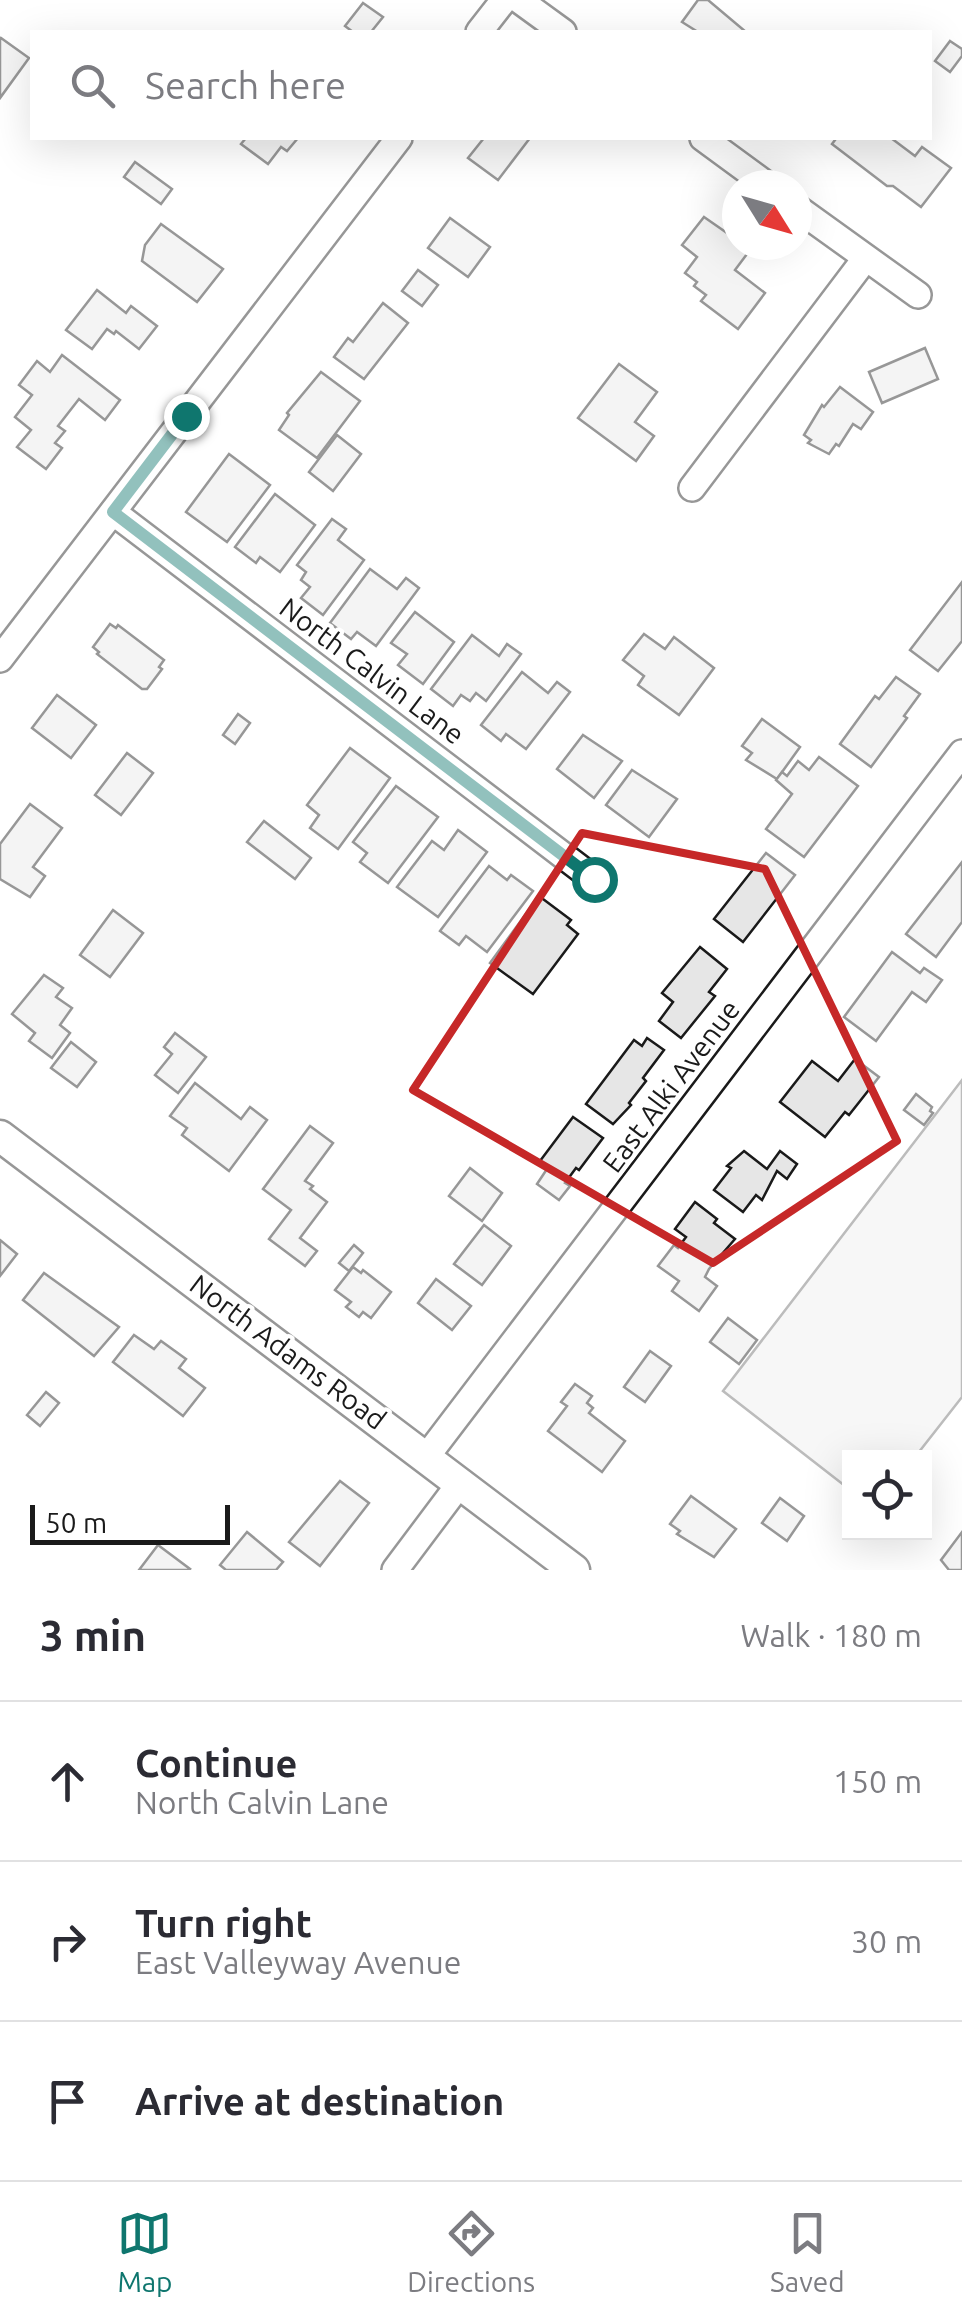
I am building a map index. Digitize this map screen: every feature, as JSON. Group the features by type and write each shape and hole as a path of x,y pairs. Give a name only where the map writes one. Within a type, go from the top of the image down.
{"street":[{"path":"481,30 504,0"},
{"path":"519,0 560,30"},
{"path":"0,659 397,140"},
{"path":"706,140 746,170"},
{"path":"812,219 918,294"},
{"path":"692,488 865,258"},
{"name":"North Calvin Lane","path":"113,512 594,879"},
{"name":"East Alki Avenue","path":"427,1456 962,752"},
{"name":"North Adams Road","path":"0,1136 574,1570"},
{"path":"395,1570 461,1482"}],"highlighted area":[{"path":"582,833 765,869 897,1141 713,1263 413,1090"}],"shaded area":[{"path":"962,1080 962,1397 920,1450 842,1450 842,1484 723,1391"}],"building":[{"path":"698,0 708,0 744,30 695,30 682,22"},
{"path":"363,3 383,17 373,30 350,30 345,26"},
{"path":"0,40 29,58 0,98"},
{"path":"950,41 962,49 962,56 950,72 935,61"},
{"path":"244,140 296,140 287,151 281,147 268,164 241,144"},
{"path":"482,140 528,140 498,180 468,158"},
{"path":"835,140 894,140 915,156 922,147 951,168 921,207 832,144"},
{"path":"135,162 172,189 161,204 124,177"},
{"path":"704,217 722,230 722,260 742,260 735,270 765,293 738,329 701,301 706,295 685,273 697,257 682,245"},
{"path":"450,218 490,247 468,277 428,248"},
{"path":"161,224 223,269 197,302 142,261 145,245"},
{"path":"418,270 438,285 422,306 402,291"},
{"path":"97,290 126,313 131,306 157,326 139,349 116,331 114,334 107,329 92,349 66,330"},
{"path":"383,303 408,323 364,379 334,357 348,338 353,342"},
{"path":"925,348 938,379 882,403 869,372"},
{"path":"62,355 120,400 105,420 79,399 58,426 65,431 55,443 62,448 46,469 17,447 31,430 15,417 32,395 19,385 37,361 50,372"},
{"path":"619,364 657,392 635,422 654,436 636,461 578,418"},
{"path":"321,372 360,401 317,458 279,430 287,413"},
{"path":"840,387 873,412 861,429 853,424 829,454 808,443 811,440 804,435 822,405"},
{"path":"337,435 361,454 333,491 309,472"},
{"path":"229,454 270,485 227,542 186,512"},
{"path":"275,494 315,525 280,572 260,557 256,563 235,547"},
{"path":"332,519 346,529 338,540 364,560 323,615 301,598 310,587 301,580 306,572 297,565"},
{"path":"370,569 397,589 406,578 419,588 376,646 357,632 351,639 330,623"},
{"path":"962,582 962,641 938,671 910,650"},
{"path":"415,612 454,642 423,684 398,665 407,654 391,643"},
{"path":"110,624 116,628 118,625 164,660 147,689 97,654 93,647"},
{"path":"644,634 665,649 674,637 714,668 679,715 638,685 644,676 623,660"},
{"path":"472,635 499,656 507,644 521,654 486,701 476,693 470,701 461,695 453,706 431,689"},
{"path":"522,672 548,693 557,682 570,692 526,749 506,734 501,741 481,725"},
{"path":"896,677 920,694 871,767 840,744 875,696 879,699"},
{"path":"57,695 96,725 71,758 32,728"},
{"path":"238,714 250,723 235,744 223,735"},
{"path":"762,719 800,747 777,779 746,760 752,753 742,746"},
{"path":"583,735 622,761 594,798 557,769"},
{"path":"350,748 390,778 338,849 310,828 319,815 307,805"},
{"path":"127,753 153,773 121,815 95,795"},
{"path":"819,757 858,786 804,857 766,829 792,794 776,780 782,772 787,776 798,761 809,770"},
{"path":"632,770 677,799 649,837 606,805"},
{"path":"396,786 438,817 388,883 360,862 367,853 353,842"},
{"path":"30,804 62,828 33,867 45,876 30,897 0,879 0,844"},
{"path":"264,821 311,858 295,879 247,842"},
{"path":"458,830 487,852 438,917 397,887 432,841 444,850"},
{"path":"766,853 795,875 743,942 714,919"},
{"path":"962,862 962,922 936,957 906,934"},
{"path":"489,866 507,880 511,875 533,891 487,952 466,936 459,945 440,931"},
{"path":"539,896 571,920 567,925 578,934 533,994 490,963"},
{"path":"113,910 143,933 110,977 80,955"},
{"path":"700,947 727,969 709,992 715,996 681,1038 659,1021 673,1002 662,993"},
{"path":"892,952 920,973 924,968 942,980 926,1002 912,992 876,1041 844,1017"},
{"path":"44,975 63,988 56,997 72,1008 60,1025 70,1033 52,1058 29,1041 35,1033 12,1014"},
{"path":"175,1033 206,1057 178,1093 155,1075 172,1054 164,1047"},
{"path":"647,1038 664,1050 643,1078 646,1081 631,1105 613,1124 586,1104 634,1040 642,1046"},
{"path":"71,1042 96,1062 77,1087 51,1068"},
{"path":"855,1059 879,1077 849,1115 845,1112 825,1137 780,1102 812,1061 838,1081"},
{"path":"195,1083 241,1119 250,1107 267,1120 229,1171 182,1135 187,1128 170,1116"},
{"path":"916,1094 932,1107 933,1113 924,1125 904,1110"},
{"path":"573,1117 603,1138 565,1183 570,1186 559,1200 537,1184 547,1169 556,1174 540,1161"},
{"path":"310,1126 333,1143 305,1181 327,1202 300,1238 317,1251 305,1266 269,1239 291,1210 263,1189"},
{"path":"744,1151 767,1169 780,1151 797,1164 787,1179 777,1171 762,1200 756,1195 743,1212 714,1190 731,1168 727,1166"},
{"path":"470,1168 502,1193 482,1221 449,1196"},
{"path":"695,1202 735,1239 705,1277 717,1286 699,1311 672,1291 679,1281 658,1266 674,1245 678,1248 686,1237 675,1229"},
{"path":"484,1225 511,1246 482,1285 454,1264"},
{"path":"0,1240 17,1254 0,1276"},
{"path":"354,1245 363,1253 349,1271 339,1263"},
{"path":"353,1267 391,1292 371,1318 363,1312 359,1317 346,1307 351,1302 335,1290"},
{"path":"44,1273 119,1327 94,1356 23,1300"},
{"path":"436,1279 471,1306 452,1330 418,1303"},
{"path":"728,1318 757,1340 739,1364 710,1342"},
{"path":"134,1335 154,1349 161,1341 186,1359 179,1368 205,1388 183,1416 113,1362"},
{"path":"650,1351 671,1366 645,1402 624,1387"},
{"path":"575,1384 592,1396 587,1403 593,1408 589,1413 625,1441 602,1472 548,1431 567,1406 561,1402"},
{"path":"46,1392 59,1403 40,1426 27,1415"},
{"path":"340,1481 369,1503 320,1566 289,1542"},
{"path":"691,1496 736,1529 714,1557 677,1534 680,1531 670,1524"},
{"path":"780,1498 804,1516 787,1541 762,1523"},
{"path":"247,1532 283,1562 276,1570 226,1570 220,1565"},
{"path":"962,1532 962,1570 949,1570 941,1560"},
{"path":"158,1545 190,1569 139,1570"}],"route":[{"path":"186,416 113,512 594,879"}]}
